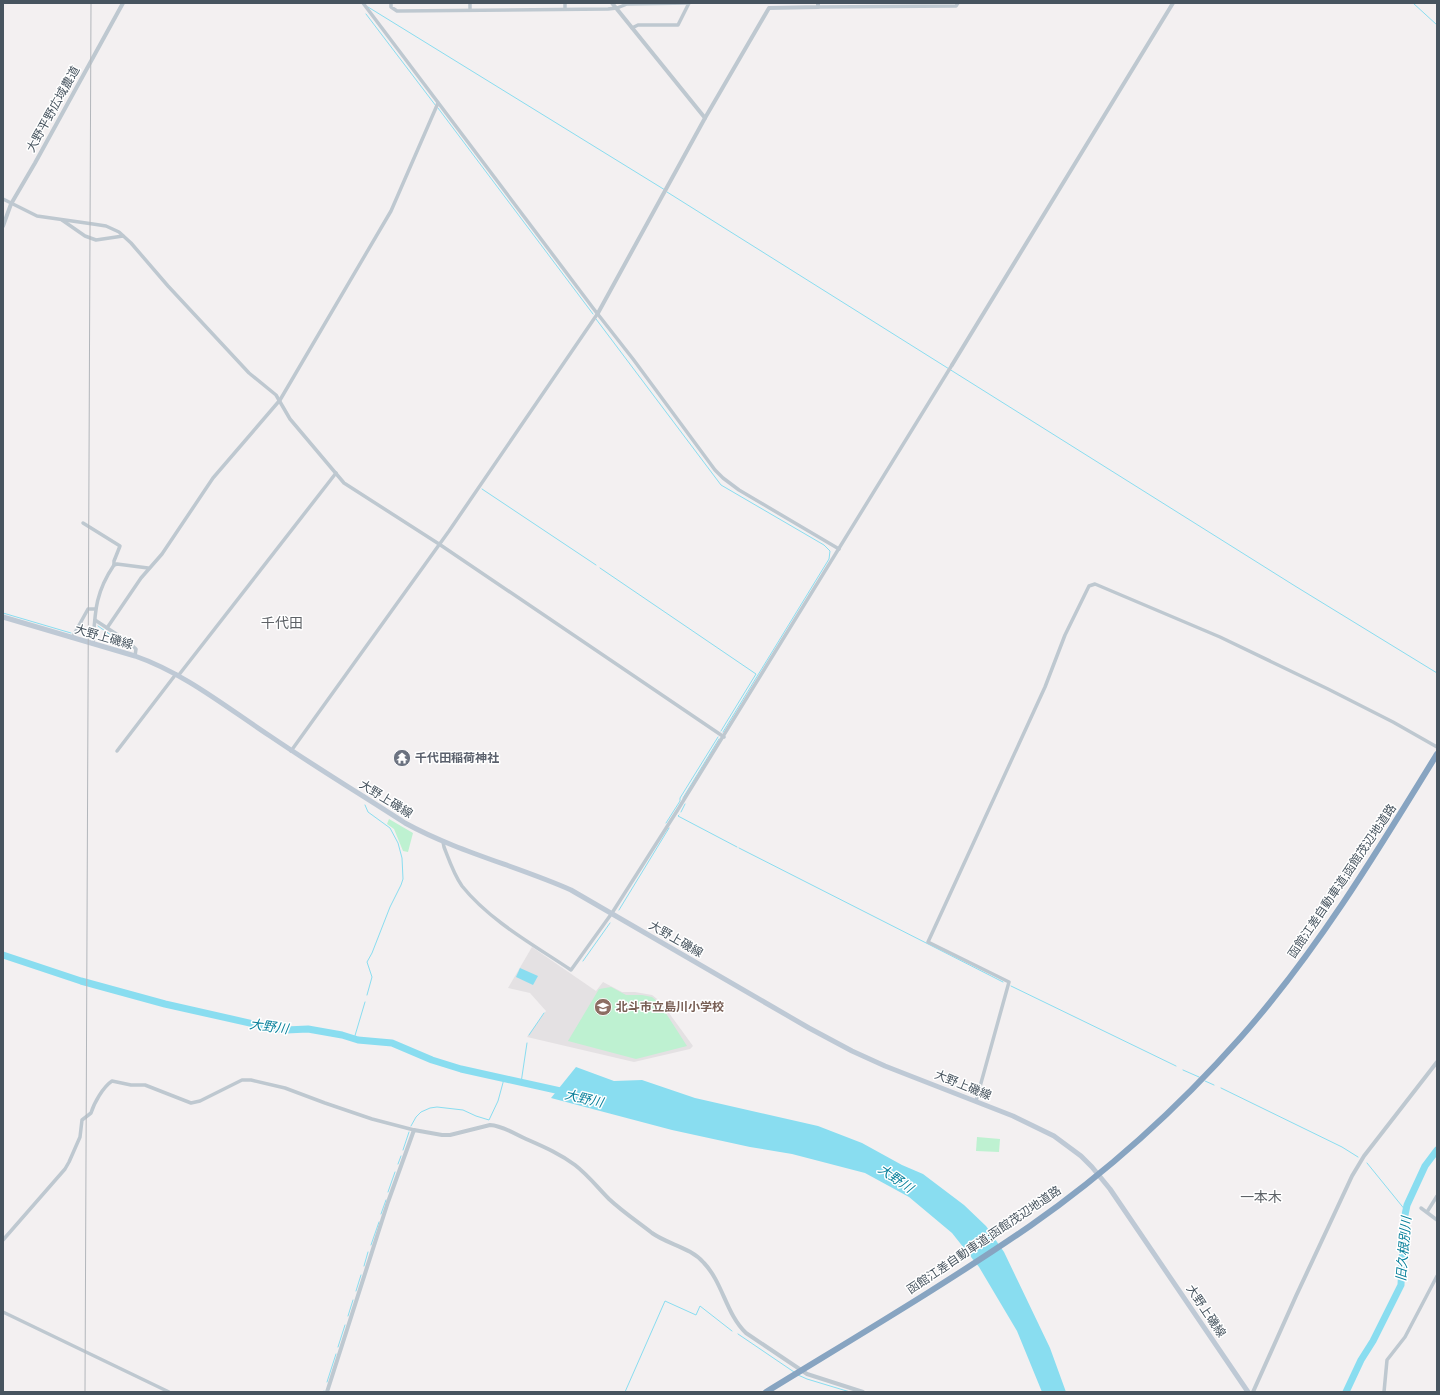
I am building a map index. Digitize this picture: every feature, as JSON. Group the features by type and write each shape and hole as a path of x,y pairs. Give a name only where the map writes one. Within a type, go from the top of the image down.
{"highway":[{"name":"函館江差自動車道;函館茂辺地道路","path":"766,1392 939,1285 1031,1225 1104,1169 1153,1125 1208,1072 1241,1037 1296,969 1336,914 1383,842 1437,754"}],"main road":[{"name":"大野上磯線","path":"3,617 155,663 177,675 405,823 443,842 543,878 571,890 831,1040 886,1066 1030,1123 1054,1136 1071,1147 1110,1189 1248,1392"}],"street":[{"name":"大野平野広域農道","path":"3,226 11,204 123,3"},
{"path":"391,3 391,7 397,11 617,8 626,4 689,3 678,25 638,25 632,28"},
{"path":"470,3 470,10"},
{"path":"565,3 565,9"},
{"path":"612,3 705,118"},
{"path":"291,750 486,478 598,313 705,118 769,8 790,5 956,6 958,3"},
{"path":"443,842 458,880 469,893 504,925 571,970 612,913 724,737 1173,3"},
{"path":"364,5 437,105 598,313 715,470 739,490 839,549"},
{"path":"107,628 148,568 162,554 213,478 280,400 391,211 437,105"},
{"path":"3,199 37,216 106,226 123,236 242,365 272,391 280,400 290,419 336,474 349,486 439,544 724,737"},
{"path":"61,219 85,236 96,240 123,236"},
{"path":"117,751 336,474"},
{"path":"83,523 120,546 114,561 114,565 106,576 98,596 93,644"},
{"path":"114,565 148,568"},
{"path":"976,1101 1009,982 928,942 1045,687 1065,635 1089,586 1095,584 1220,637 1328,689 1437,747"},
{"path":"72,638 88,608 96,609"},
{"path":"95,620 136,649 135,656"},
{"path":"1254,1392 1296,1296 1352,1176 1364,1156 1437,1062"},
{"path":"3,1240 64,1170 80,1137 82,1120 91,1113 93,1107 108,1083 112,1081 145,1085 191,1103 200,1101 242,1080 251,1080 285,1088 365,1116 414,1130 450,1135 480,1127 496,1126 556,1152 587,1174 609,1198 638,1222 659,1237 687,1249 704,1263 714,1278 730,1310 746,1333 808,1374 863,1392"},
{"path":"327,1392 388,1202 414,1130"},
{"path":"1426,1212 1437,1196"},
{"path":"1421,1208 1437,1220"},
{"path":"1384,1392 1387,1360 1406,1337 1437,1276"},
{"path":"3,1312 170,1392"}],"shaded area":[{"name":"北斗市立島川小学校","path":"532,947 596,991 603,982 622,992 635,992 652,995 661,1002 693,1046 690,1049 634,1062 527,1037 546,1011 530,993 508,988"}],"green space":[{"path":"389,819 413,833 408,852 403,851 394,829 387,824"},
{"path":"611,987 626,995 642,995 652,997 660,1004 687,1046 636,1059 568,1041 599,989"},
{"path":"977,1137 1000,1139 999,1152 976,1151"}],"water":[{"path":"520,968 538,976 533,985 516,977"},
{"path":"576,1067 614,1081 642,1080 695,1098 818,1126 862,1143 902,1165 923,1174 964,1205 986,1226 1004,1252 1050,1348 1066,1392 1042,1392 1017,1331 979,1267 952,1233 909,1197 865,1173 792,1154 750,1147 672,1130 551,1098"}],"waterway":[{"name":"旧久根別川","path":"1413,3 1437,25"},
{"path":"368,7 665,190"},
{"path":"366,14 436,106"},
{"path":"438,108 593,314"},
{"path":"667,192 1295,586 1437,673"},
{"path":"596,319 721,485 824,545 830,551 829,559 723,732"},
{"path":"482,489 596,565"},
{"path":"600,568 756,674 721,731"},
{"path":"3,613 71,633"},
{"path":"98,626 131,649"},
{"path":"666,823 718,737"},
{"path":"683,798 719,739"},
{"path":"681,812 685,804"},
{"path":"365,805 368,812 390,828 398,843 402,858 403,879 367,962 372,977 367,995"},
{"path":"679,815 678,816 737,847"},
{"path":"619,910 669,828"},
{"path":"739,848 1003,982"},
{"path":"583,961 610,923"},
{"name":"大野川","path":"3,955 81,981 165,1004 267,1027 286,1030 308,1029 342,1035 358,1040 392,1043 432,1060 461,1069 565,1092"},
{"path":"1011,986 1176,1066"},
{"path":"354,1039 365,1002"},
{"path":"529,1035 544,1013"},
{"path":"521,1083 527,1043"},
{"path":"1183,1070 1199,1077"},
{"path":"411,1126 421,1112 437,1107 463,1110 489,1120 498,1101 504,1079"},
{"path":"1205,1081 1214,1085"},
{"path":"1221,1088 1342,1147 1358,1157"},
{"path":"403,1150 409,1132"},
{"name":"旧久根別川","path":"1346,1392 1361,1360 1373,1341 1401,1285 1404,1220 1407,1205 1425,1166 1437,1150"},
{"path":"398,1164 401,1156"},
{"path":"1367,1163 1406,1211"},
{"path":"388,1192 395,1172"},
{"path":"381,1214 386,1200"},
{"path":"371,1245 379,1222"},
{"path":"364,1266 368,1252"},
{"path":"356,1291 361,1275"},
{"path":"348,1316 353,1300"},
{"path":"625,1392 665,1301 696,1315 700,1306 732,1331"},
{"path":"338,1347 345,1325"},
{"path":"738,1334 794,1372"},
{"path":"327,1382 336,1354"},
{"path":"798,1375 850,1392"}],"railway":[{"path":"85,1392 91,3"}],"place":[{"name":"千代田稲荷神社","path":"402,758"},
{"name":"北斗市立島川小学校","path":"603,1007"}],"district":[{"name":"千代田","path":"282,623"},
{"name":"一本木","path":"1261,1197"}]}
